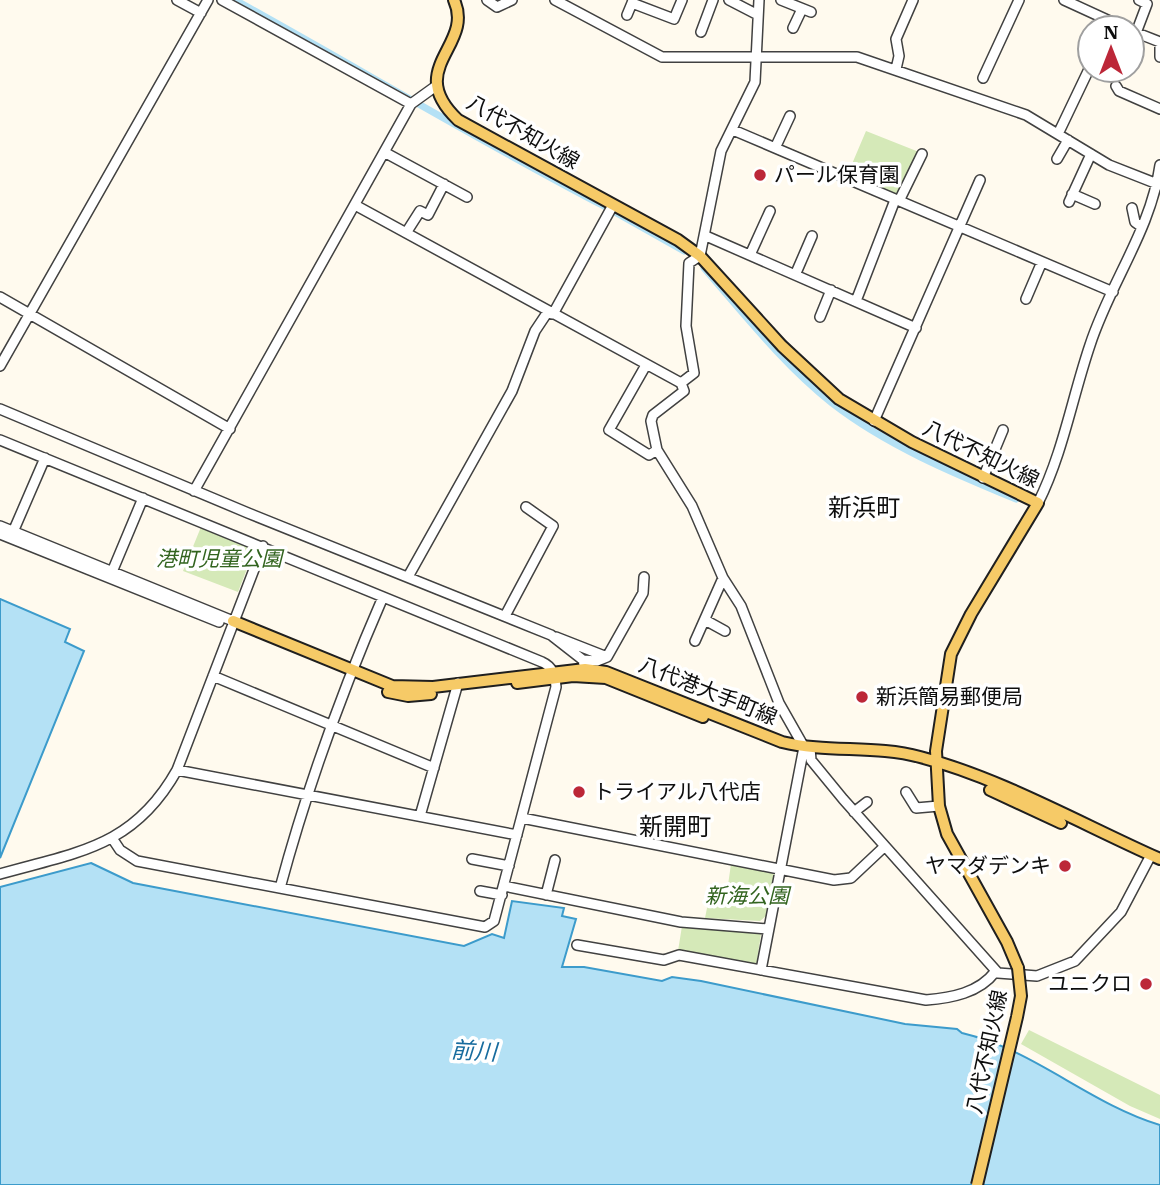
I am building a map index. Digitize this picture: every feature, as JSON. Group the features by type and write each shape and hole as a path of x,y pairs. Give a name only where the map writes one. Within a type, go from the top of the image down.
{"main road":[{"path":"432,90 438,64 458,24 454,0"},
{"name":"八代不知火線","path":"432,90 458,120 678,240 700,256 782,346 839,399 874,421 983,478 1038,503 971,614 951,654 936,765 939,806 947,834 1007,942 1018,968 1021,996 977,1185"},
{"name":"八代港大手町線","path":"233,624 351,673 388,692 408,696 554,674 584,664 624,677 807,751"},
{"name":"八代港大手町線","path":"554,674 606,678 781,748 899,753 964,771 1153,858 1160,866"}],"street":[{"path":"177,0 201,13"},
{"path":"0,366 208,0"},
{"path":"222,0 412,103"},
{"path":"487,0 497,7 512,0"},
{"path":"555,0 662,57 857,57 1011,108 1091,154 1159,185"},
{"path":"627,15 633,2 674,19 682,0"},
{"path":"701,32 713,0"},
{"path":"729,0 758,15"},
{"path":"681,383 694,373 690,362 686,306 689,263 700,256 706,236 721,151 755,82 760,0"},
{"path":"781,0 806,10 793,28"},
{"path":"896,69 899,55 896,39 913,0"},
{"path":"983,78 1019,0"},
{"path":"1064,0 1095,14"},
{"path":"1139,0 1147,4 1142,14"},
{"path":"1160,43 1160,57"},
{"path":"1058,134 1082,84"},
{"path":"1115,86 1119,91 1160,109"},
{"path":"194,491 412,103 432,90"},
{"path":"776,146 790,117"},
{"path":"733,130 776,146 1041,264 1113,292"},
{"path":"1057,159 1068,140"},
{"path":"384,152 467,197"},
{"path":"856,301 897,200 922,154"},
{"path":"1091,154 1070,198 1095,204"},
{"path":"1038,503 1052,475 1090,342 1142,227 1156,205 1160,165"},
{"path":"874,421 980,180"},
{"path":"406,233 420,211 428,215 444,184"},
{"path":"355,205 681,383 684,391 653,415 650,421 657,450 692,506 723,578 741,606 779,703 811,760 995,972"},
{"path":"553,314 613,205"},
{"path":"1132,208 1135,222 1142,227"},
{"path":"750,255 771,211"},
{"path":"706,236 796,273 916,328"},
{"path":"796,273 812,236"},
{"path":"1026,299 1041,264"},
{"path":"820,317 831,290"},
{"path":"0,297 230,429"},
{"path":"409,575 512,391 534,331 547,313 553,314"},
{"path":"646,365 609,430 649,455 657,450"},
{"path":"0,409 194,491 409,575 607,657"},
{"path":"983,478 1003,430"},
{"path":"0,440 542,662 554,674 556,687 503,890 494,921 485,927 137,861 120,850 112,838"},
{"path":"13,532 45,458"},
{"path":"112,572 143,498"},
{"path":"505,616 553,526 526,507"},
{"path":"0,526 233,624"},
{"path":"0,534 233,624"},
{"path":"0,874 112,838 144,817 163,796 177,770 263,546"},
{"path":"551,635 584,664 607,657 643,593 644,577"},
{"path":"695,641 723,578"},
{"path":"280,888 305,797 351,673 383,597"},
{"path":"705,620 725,631"},
{"path":"213,676 434,768"},
{"path":"420,816 457,687"},
{"path":"761,971 807,751"},
{"path":"177,770 305,797 517,835"},
{"path":"906,792 916,808 939,806"},
{"path":"855,812 867,802"},
{"path":"522,818 843,880 851,878 884,847"},
{"path":"578,945 664,960 679,955 926,1000 948,999 970,991 995,972 1037,976 1075,961 1121,912 1153,858"},
{"path":"472,859 509,866"},
{"path":"546,895 555,860"},
{"path":"480,891 503,890 546,895 681,922 768,929"}],"green space":[{"path":"866,131 919,152 897,196 846,178"},
{"name":"港町児童公園","path":"201,527 255,548 238,592 183,571"},
{"name":"新海公園","path":"731,864 775,874 766,916 760,921 705,918 712,883 728,885"},
{"path":"682,926 761,934 756,967 678,951"},
{"path":"1029,1030 1160,1095 1160,1119 1130,1106 1021,1044"}],"water":[{"path":"0,599 70,629 65,642 84,651 0,858"},
{"name":"前川","path":"91,863 133,883 464,946 492,934 504,938 512,901 564,908 562,916 576,919 562,967 584,967 662,981 672,977 701,981 905,1024 957,1029 1014,1051 1109,1104 1160,1125 1160,1185 0,1185 0,887"}],"waterway":[{"path":"235,0 604,206"},
{"path":"613,211 684,251"},
{"path":"704,268 781,356 832,403 897,445 1016,499"}],"place":[{"name":"パール保育園","path":"760,175"},
{"name":"新浜簡易郵便局","path":"862,697"},
{"name":"トライアル八代店","path":"579,792"},
{"name":"ヤマダデンキ","path":"1065,866"},
{"name":"ユニクロ","path":"1146,984"}],"district":[{"name":"新浜町","path":"864,508"},
{"name":"新開町","path":"675,827"}]}
